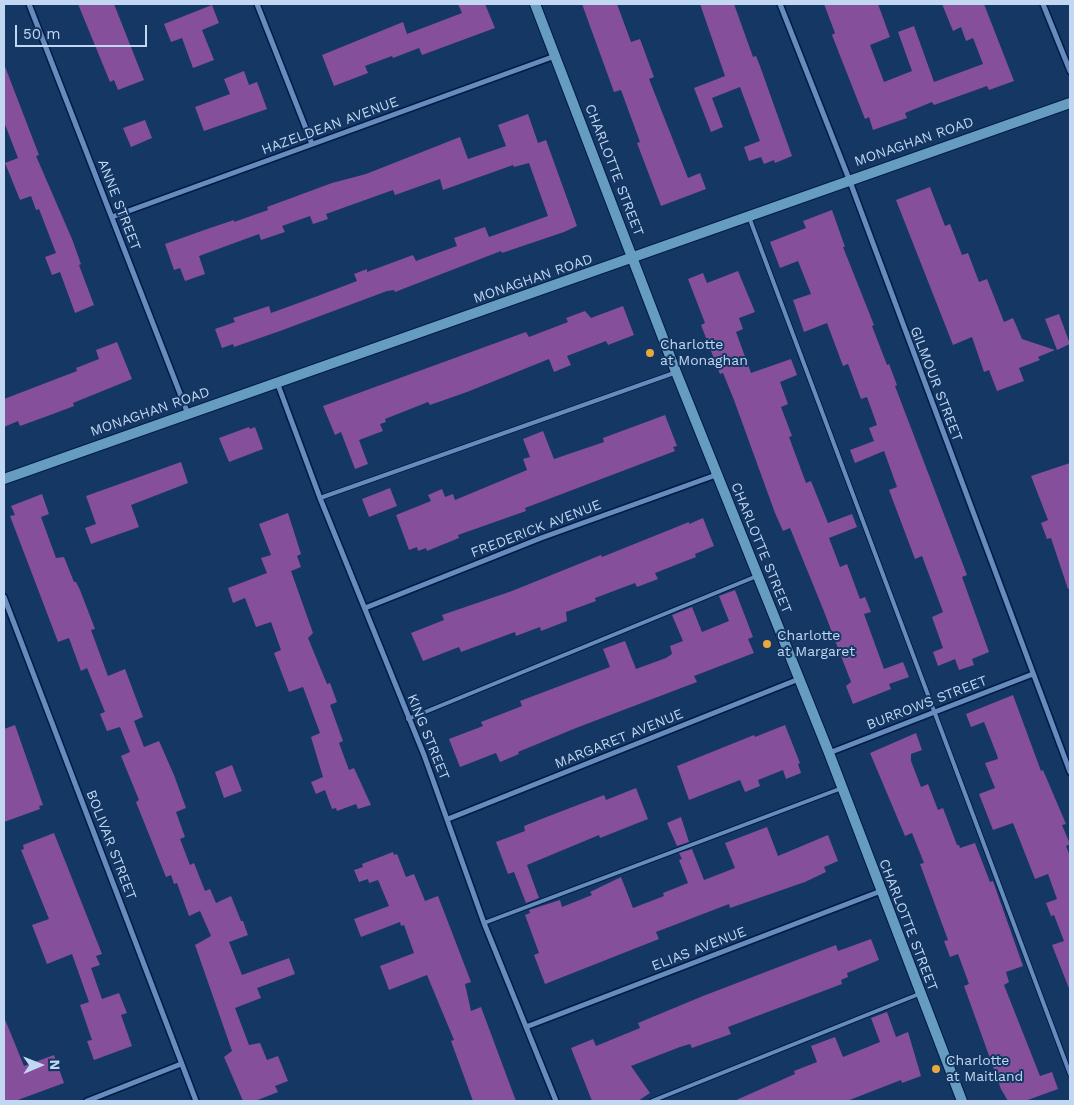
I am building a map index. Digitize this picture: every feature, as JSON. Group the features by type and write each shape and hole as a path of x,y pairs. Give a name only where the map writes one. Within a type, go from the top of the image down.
{"main road":[{"name":"CHARLOTTE STREET","path":"535,4 716,475 829,753 960,1100"},
{"name":"MONAGHAN ROAD","path":"4,479 1070,103"}],"street":[{"name":"ANNE STREET","path":"29,4 188,414"},
{"path":"258,4 312,144"},
{"name":"GILMOUR STREET","path":"780,4 849,180 1070,772"},
{"path":"1043,4 1070,71"},
{"name":"HAZELDEAN AVENUE","path":"112,217 555,56"},
{"name":"KING STREET","path":"277,382 320,498 448,819 484,923 556,1101"},
{"name":"FREDERICK AVENUE","path":"365,608 541,538 716,475"},
{"name":"BOLIVAR STREET","path":"4,597 196,1101"},
{"name":"BURROWS STREET","path":"829,753 1033,674"},
{"name":"MARGARET AVENUE","path":"448,819 799,679"},
{"name":"ELIAS AVENUE","path":"526,1027 881,891"},
{"path":"87,1101 181,1064"}],"lane":[{"path":"749,216 1070,1074"},
{"path":"320,498 676,372"},
{"path":"408,719 757,576"},
{"path":"484,923 842,788"},
{"path":"652,1101 920,994"}],"building":[{"path":"78,4 114,4 144,80 118,90 114,80 110,82"},
{"path":"458,4 485,4 495,28 422,55 419,48 393,58 392,56 365,66 368,73 334,86 322,55 403,22 407,34 462,13"},
{"path":"582,4 617,4 631,42 640,39 654,77 649,79 688,178 700,173 706,189 661,206 637,143 640,142 621,90 614,92"},
{"path":"700,4 734,4 753,57 756,56 760,66 792,156 775,163 774,160 764,164 761,157 749,161 744,147 760,141 740,87 712,98 723,127 711,132 694,88 725,76"},
{"path":"824,4 878,4 890,37 870,45 884,82 912,71 898,32 914,26 934,82 983,64 973,38 966,41 961,27 953,31 942,4 984,4 1014,81 989,90 987,86 934,105 932,102 905,113 907,118 873,130 869,117 865,119 832,35 835,33"},
{"path":"212,5 219,23 202,30 214,60 193,68 182,38 171,42 164,24"},
{"path":"4,64 39,155 36,156 72,239 81,264 79,265 94,305 75,313 60,272 52,275 45,257 56,253 39,209 36,210 31,196 20,200 5,163 18,158 4,122"},
{"path":"244,71 249,85 257,82 267,109 204,131 195,107 230,94 224,79"},
{"path":"528,114 538,143 546,140 577,226 564,232 502,253 501,251 395,292 394,290 387,291 234,347 233,344 222,348 215,329 235,322 233,318 269,306 271,313 315,297 357,281 354,274 367,269 367,272 413,255 416,261 457,246 454,238 485,227 489,237 548,216 529,163 514,167 513,165 443,190 440,179 395,195 393,190 326,214 328,219 313,224 310,216 282,226 285,232 261,240 259,234 199,256 205,274 185,281 180,268 174,270 165,244 268,210 267,207 332,183 366,174 460,137 468,159 506,146 498,125"},
{"path":"145,120 152,138 131,147 123,128"},
{"path":"930,187 945,226 950,224 962,255 968,253 979,282 987,279 1004,322 1013,318 1022,339 1055,350 1038,357 1040,360 1019,368 1024,381 997,391 989,370 984,372 972,337 953,345 896,200"},
{"path":"832,210 845,247 843,247 874,325 872,326 887,365 889,364 897,385 895,386 967,575 962,577 989,652 972,659 974,665 959,670 955,659 938,666 933,652 943,648 932,617 943,612 922,556 915,559 889,490 897,487 884,451 855,463 850,450 874,441 869,428 877,425 867,397 861,399 848,364 843,366 827,323 804,332 793,300 811,294 798,261 780,268 770,242 806,228 803,221"},
{"path":"738,271 755,312 739,318 743,329 736,332 751,373 791,359 797,375 780,382 788,404 781,407 792,436 789,437 806,483 811,481 828,523 852,514 857,527 829,538 840,567 847,564 860,599 865,597 871,612 864,614 884,669 903,662 909,677 889,684 891,689 853,704 846,686 851,682 823,609 790,528 783,531 775,513 734,400 723,373 720,374 701,325 705,323 688,279 703,273 707,283"},
{"path":"623,306 634,335 608,345 606,341 567,356 571,365 554,372 549,359 467,392 430,405 428,402 385,419 386,422 380,424 383,431 359,440 368,464 355,469 341,432 335,435 323,406 526,332 529,337 568,322 566,318 585,311 591,318"},
{"path":"1059,314 1070,344 1057,350 1045,319"},
{"path":"117,342 132,379 73,403 74,406 53,414 20,426 18,421 4,427 4,399 77,371 76,368 99,359 96,350"},
{"path":"665,415 677,446 673,447 675,451 525,508 526,511 458,535 459,538 427,551 426,548 418,551 417,547 409,550 396,515 431,501 428,495 442,489 445,497 453,494 455,500 527,470 523,459 530,457 523,439 543,431 554,459 604,442 603,438"},
{"path":"249,427 250,429 255,427 263,449 229,462 219,438"},
{"path":"181,462 188,483 131,505 139,527 91,544 85,528 96,524 86,496"},
{"path":"1070,463 1070,588 1068,589 1051,538 1047,539 1041,523 1048,520 1031,476"},
{"path":"390,488 397,506 369,517 362,499"},
{"path":"42,494 49,514 41,517 56,558 64,557 74,582 76,582 80,590 95,629 91,630 108,676 125,669 143,717 134,721 144,747 159,741 174,775 186,808 176,812 185,837 180,839 190,865 194,863 205,891 210,889 216,903 231,896 241,921 243,921 248,935 229,942 242,975 289,958 295,974 257,988 261,998 235,1008 249,1045 260,1043 267,1060 278,1056 288,1081 275,1086 278,1092 255,1101 243,1101 224,1057 232,1051 195,945 211,936 200,911 189,916 177,883 174,884 171,875 166,877 136,802 139,800 121,756 130,752 120,727 107,731 100,714 105,712 87,668 81,671 69,638 58,642 10,516 15,515 11,506"},
{"path":"288,513 301,554 297,556 301,567 291,571 313,633 308,638 327,684 330,683 337,702 330,705 343,741 339,743 349,770 354,768 371,805 358,809 356,804 337,811 336,808 332,809 325,790 316,794 311,782 323,777 311,737 320,733 303,687 289,692 274,653 281,650 271,622 256,627 245,598 233,603 228,588 267,573 261,558 271,555 259,524"},
{"path":"703,518 714,546 695,554 696,557 655,573 658,579 637,587 635,583 595,598 596,601 566,612 567,621 541,631 540,627 516,636 515,632 461,652 459,647 423,661 411,633 444,620 442,615 512,591 601,555 602,557"},
{"path":"735,590 753,637 748,639 754,653 694,676 697,682 576,728 518,752 519,754 500,762 496,753 460,767 449,739 483,726 481,722 522,706 520,701 610,667 603,649 625,641 636,669 666,658 672,654 670,646 683,641 672,615 692,607 702,632 729,621 719,596"},
{"path":"1013,695 1041,771 1043,770 1066,824 1062,825 1070,844 1066,846 1070,856 1070,991 1052,945 1064,941 1054,915 1051,916 1046,903 1057,899 1048,874 1035,879 1013,823 993,830 979,794 995,788 985,763 998,759 984,722 971,727 966,714"},
{"path":"15,725 43,805 39,806 40,809 4,822 4,729"},
{"path":"785,725 800,763 798,764 801,773 786,779 783,770 758,780 760,786 745,792 740,780 689,800 677,766 754,735 755,737"},
{"path":"916,733 922,750 911,754 911,761 921,787 928,784 938,810 943,808 957,845 960,848 975,843 990,882 993,881 1023,966 1006,972 1009,982 1004,985 1040,1076 1052,1072 1058,1089 1025,1101 1008,1101 1001,1089 964,986 969,984 958,954 950,957 944,941 948,940 920,864 924,863 912,833 905,836 870,753"},
{"path":"232,765 242,791 224,798 215,772"},
{"path":"636,788 648,819 600,838 599,835 527,865 539,898 526,903 514,872 508,874 496,842 525,831 524,826 544,818 604,795 606,800"},
{"path":"681,817 689,842 677,846 667,823"},
{"path":"767,827 778,856 828,835 838,861 824,867 826,872 805,882 730,908 729,904 656,932 659,939 545,984 534,955 539,953 525,915 530,913 529,910 560,900 562,907 592,895 590,892 621,877 633,908 664,896 663,893 688,883 679,860 682,859 679,853 692,849 704,880 735,868 725,843"},
{"path":"54,833 102,954 96,956 100,965 91,968 102,999 119,993 127,1013 121,1015 132,1046 94,1060 87,1041 92,1040 80,1005 89,1002 72,954 47,964 32,925 49,919 21,850 24,849 23,845"},
{"path":"393,852 394,855 397,854 406,877 414,874 425,901 438,896 471,982 465,984 471,1011 481,1007 516,1101 473,1101 451,1041 454,1040 427,975 389,990 380,966 414,953 404,925 401,926 400,922 361,937 354,919 389,906 378,880 369,883 368,879 359,882 354,870 363,867 362,864"},
{"path":"871,939 879,960 847,973 848,977 841,980 842,984 728,1027 731,1034 692,1048 690,1044 680,1047 631,1066 650,1093 638,1101 592,1101 571,1048 593,1039 596,1046 640,1028 638,1023 703,996 836,945 838,951"},
{"path":"887,1012 896,1037 908,1032 921,1076 902,1083 901,1080 847,1101 734,1101 795,1074 794,1071 817,1062 811,1046 835,1037 843,1057 880,1042 871,1018"},
{"path":"4,1017 24,1066 54,1055 64,1083 15,1101 4,1101"}],"place":[{"name":"Charlotte at Monaghan","path":"650,353"},
{"name":"Charlotte at Margaret","path":"767,644"},
{"name":"Charlotte at Maitland","path":"936,1069"}]}
